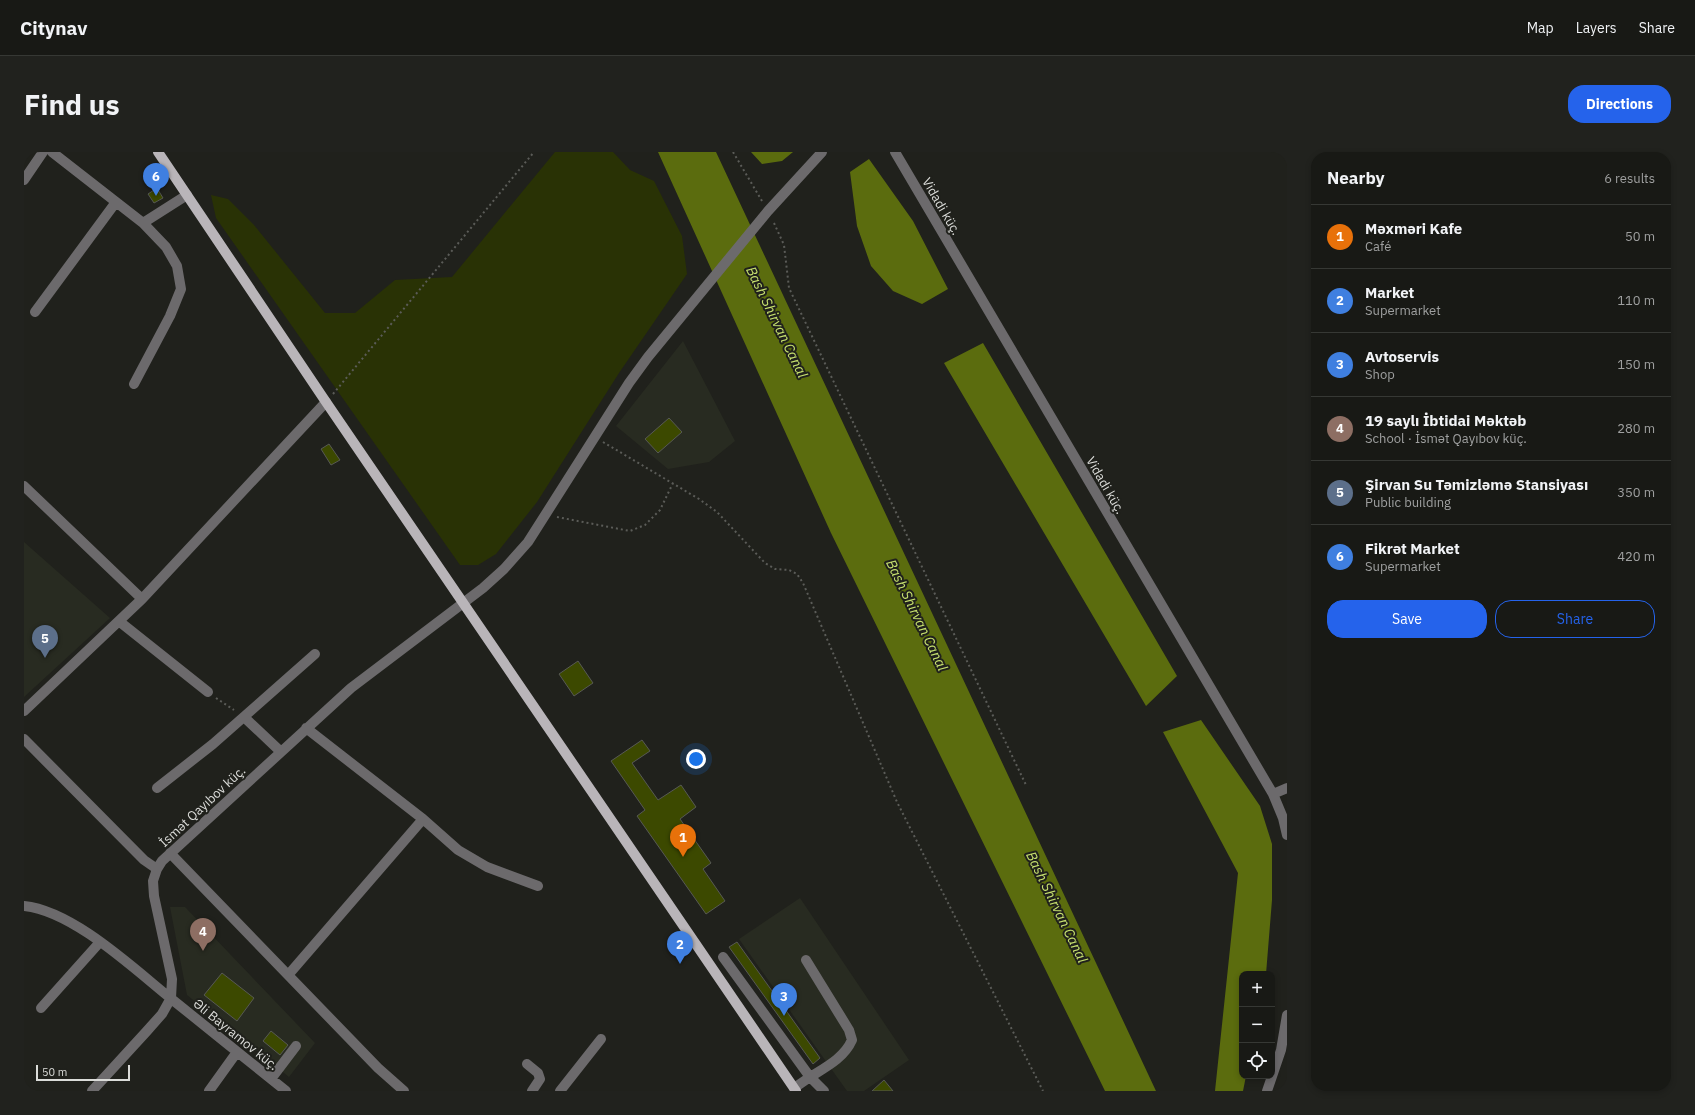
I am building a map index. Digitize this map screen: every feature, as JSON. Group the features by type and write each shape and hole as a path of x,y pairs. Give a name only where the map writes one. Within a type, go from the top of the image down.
{"main road":[{"path":"158,152 326,402 795,1089"}],"street":[{"path":"24,180 43,152"},
{"path":"52,152 143,223 166,247 177,266 181,289 170,316 134,384"},
{"path":"768,211 822,152"},
{"name":"Vidadi küç.","path":"895,152 1273,794 1283,818 1287,835"},
{"path":"143,223 187,195"},
{"path":"36,312 116,202"},
{"name":"İsmət Qayıbov küç.","path":"92,1091 162,1014 171,998 172,979 154,896 153,881 157,869 170,853 280,751 351,688 378,666 483,588 504,569 528,542 629,383 648,357 768,211"},
{"path":"24,710 120,622 326,402"},
{"path":"24,486 142,599"},
{"path":"120,622 208,692"},
{"path":"157,788 244,717 315,654"},
{"path":"244,717 280,751"},
{"path":"306,728 458,850 487,867 538,886"},
{"path":"24,739 144,860 157,869"},
{"path":"1273,794 1287,788"},
{"path":"289,974 422,820"},
{"path":"170,853 289,974 378,1068 404,1091"},
{"name":"Əli Bayramov küç.","path":"24,906 34,907 79,927 100,942 271,1079 281,1090"},
{"path":"41,1008 100,942"},
{"path":"723,957 810,1077 824,1091"},
{"path":"795,1089 810,1077 841,1057 849,1048 852,1040 849,1030 806,960"},
{"path":"1267,1091 1281,1050 1287,1016"},
{"path":"560,1091 601,1039"},
{"path":"271,1079 296,1046"},
{"path":"210,1091 237,1052"},
{"path":"527,1064 538,1073 540,1079 532,1091"}],"path":[{"path":"326,402 534,152"},
{"path":"733,152 768,211 784,245 789,288 1026,785"},
{"path":"595,438 673,483 718,512 765,563 775,569 789,570 797,574 806,591 897,802 1043,1091"},
{"path":"546,515 630,531 645,525 660,510 673,483"},
{"path":"208,692 244,717"}],"shaded area":[{"path":"555,152 613,152 630,170 654,181 682,236 687,274 619,373 537,502 496,554 478,565 460,565 216,218 211,195 228,199 254,225 325,313 355,313 395,280 452,277"},
{"path":"683,341 735,441 709,462 668,469 616,426"},
{"path":"24,542 110,618 24,697"},
{"path":"800,898 909,1060 864,1091 847,1091 739,939"},
{"path":"170,907 185,907 315,1043 289,1077 187,995"}],"water":[{"name":"Bash Shirvan Canal","path":"658,152 716,152 1156,1091 1105,1091 831,533"},
{"path":"751,152 793,152 782,161 762,164"},
{"path":"869,159 913,221 948,289 922,304 893,291 871,266 857,226 850,172"},
{"path":"983,343 1177,676 1146,706 944,363"},
{"path":"1201,720 1260,806 1272,844 1272,900 1266,971 1239,971 1239,1079 1245,1079 1243,1091 1215,1091 1238,873 1163,732"}],"building":[{"path":"157,188 163,198 154,203 148,194"},
{"path":"669,418 682,432 658,453 645,439"},
{"path":"329,444 340,460 331,465 321,449"},
{"path":"578,661 593,683 574,696 559,674"},
{"path":"642,740 650,751 632,763 658,800 681,785 696,807 680,819 711,863 703,869 725,901 706,914 637,816 645,810 611,761"},
{"path":"737,942 820,1058 813,1064 729,947"},
{"path":"222,973 254,998 237,1021 204,995"},
{"path":"271,1031 288,1045 280,1055 263,1041"},
{"path":"884,1080 893,1091 872,1091"}],"place":[{"name":"Fikrət Market","path":"156,196"},
{"name":"Şirvan Su Təmizləmə Stansiyası","path":"45,658"},
{"name":"Məxməri Kafe","path":"683,857"},
{"name":"19 saylı İbtidai Məktəb","path":"203,951"},
{"name":"Market","path":"680,964"},
{"name":"Avtoservis","path":"784,1016"}]}
